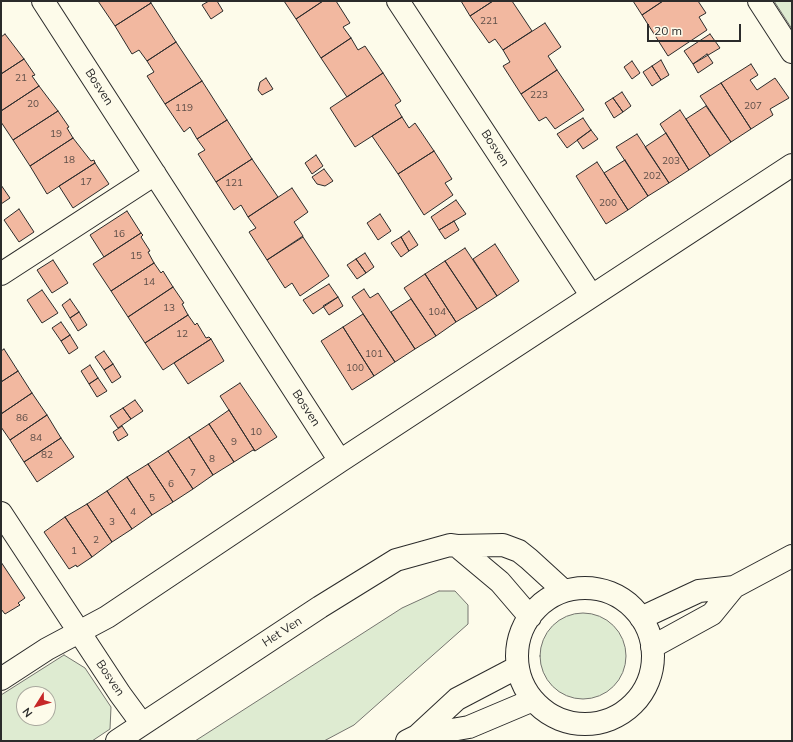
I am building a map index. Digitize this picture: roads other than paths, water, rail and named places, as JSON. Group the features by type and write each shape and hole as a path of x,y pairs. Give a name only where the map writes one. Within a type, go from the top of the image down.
{"street":[{"name":"Bosven","path":"43,1 340,461"},
{"name":"Bosven","path":"398,1 591,295"},
{"path":"759,1 792,52"},
{"path":"1,679 47,649 108,617 591,295 792,165"},
{"path":"1,274 155,174"},
{"name":"Bosven","path":"1,513 79,632 142,724"},
{"name":"Het Ven","path":"117,741 320,607 396,560 450,545 503,544 519,551 564,591"},
{"path":"457,546 500,582 530,617"},
{"path":"641,618 699,591 734,587 792,556"},
{"path":"584,587 604,590 623,599 638,612 648,629 654,652 651,675 641,696 625,712 582,733 547,713 533,700 523,685 518,667 517,648 522,629 530,617 546,600 564,591 584,587"},
{"path":"652,647 712,614 734,587"},
{"path":"412,738 457,699 518,667"},
{"path":"412,738 469,727 533,700"}]}
